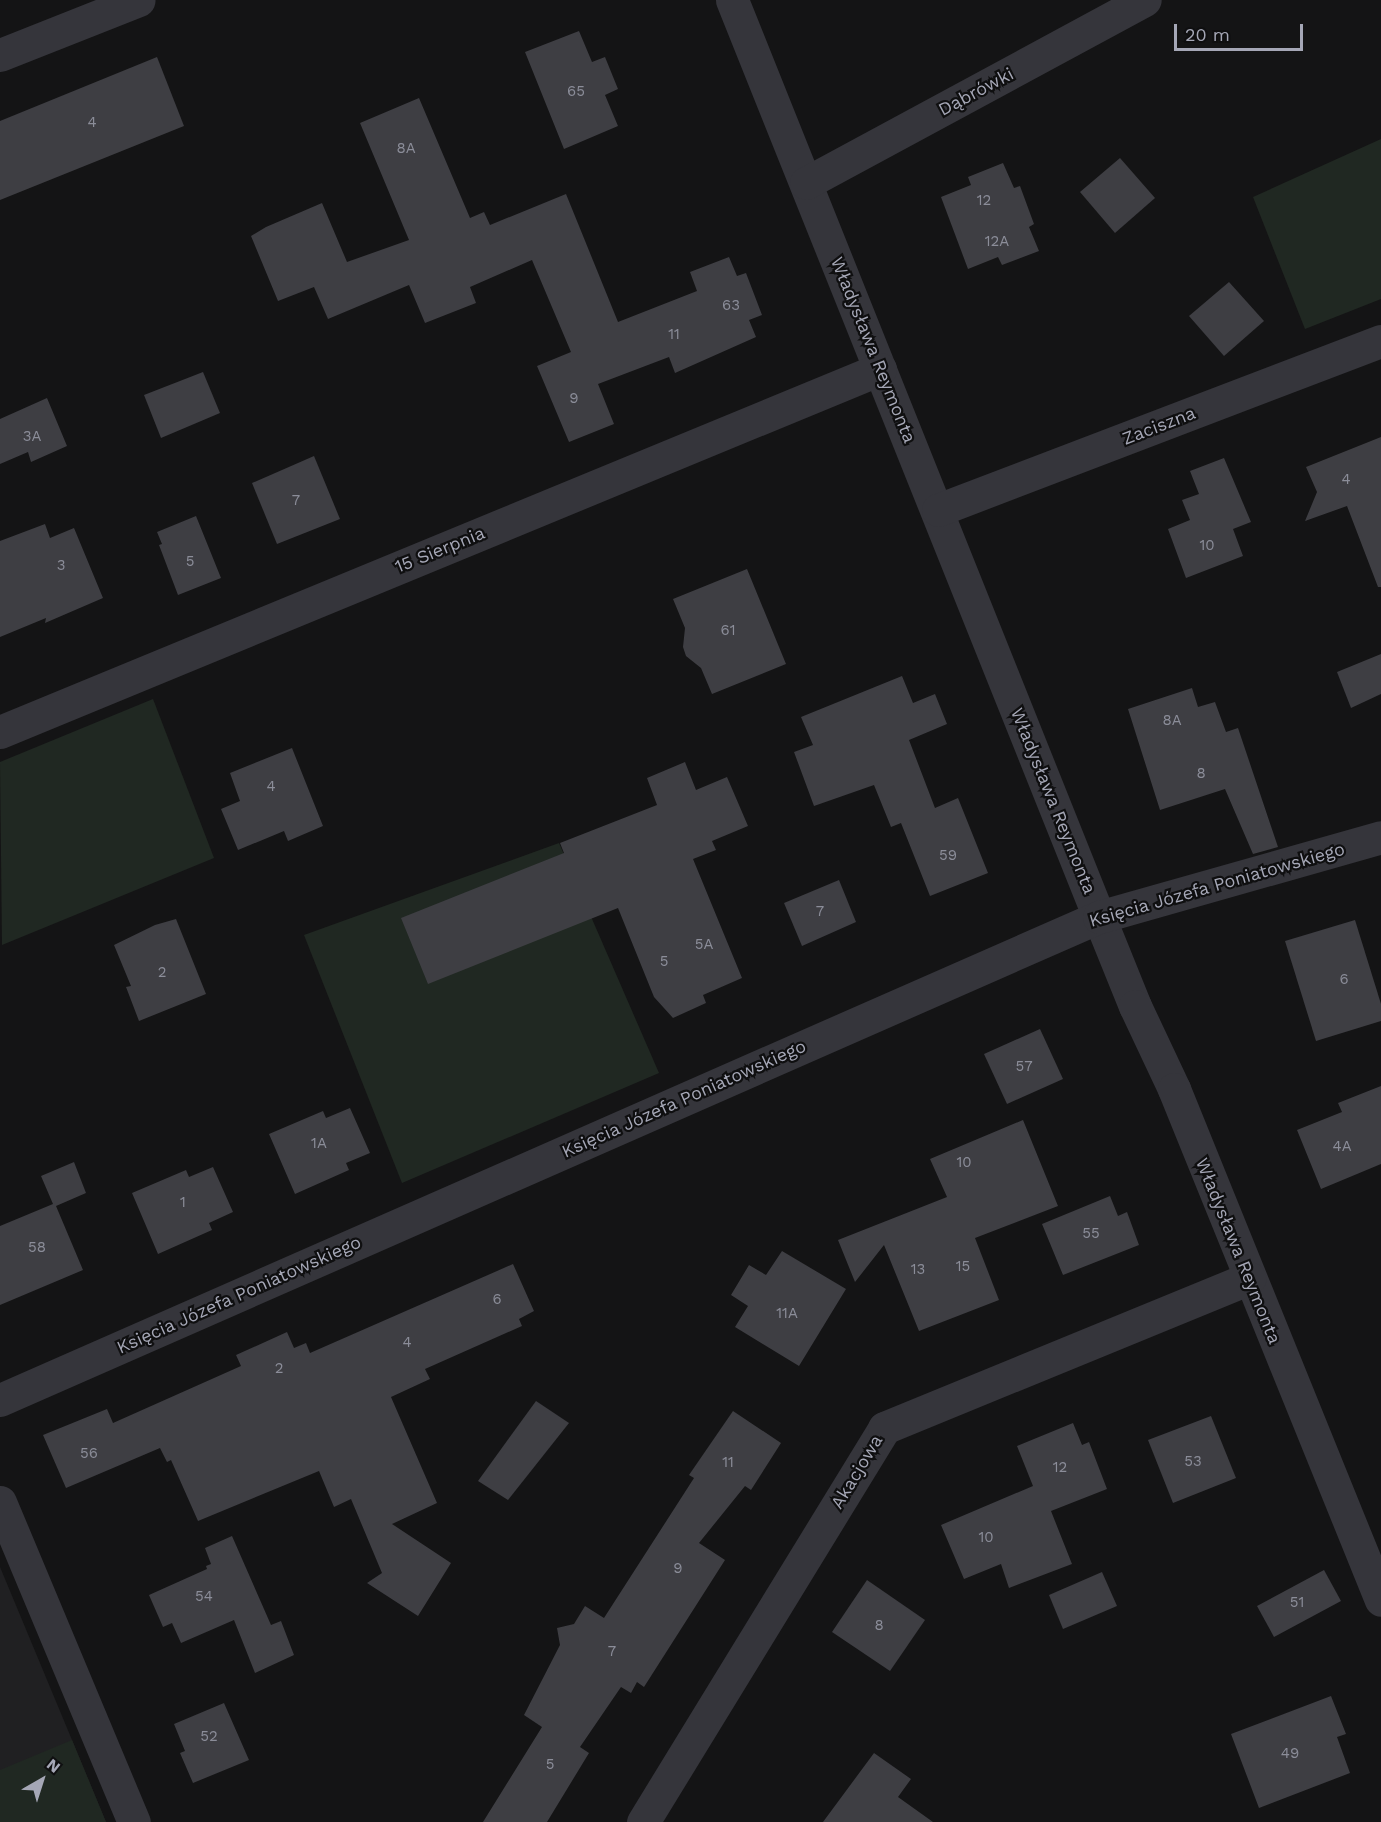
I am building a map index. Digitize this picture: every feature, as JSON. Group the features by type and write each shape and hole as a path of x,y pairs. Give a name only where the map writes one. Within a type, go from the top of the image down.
{"street":[{"path":"0,55 75,11 139,0"},
{"name":"Władysława Reymonta","path":"732,0 1135,1006 1173,1089 1381,1600"},
{"name":"Dąbrówki","path":"806,183 1145,0"},
{"name":"Zaciszna","path":"938,510 1381,342"},
{"name":"15 Sierpnia","path":"0,732 880,369"},
{"name":"Księcia Józefa Poniatowskiego","path":"0,1400 1099,917 1381,837"},
{"name":"Akacjowa","path":"643,1822 884,1428 1249,1278"},
{"path":"0,1502 134,1822"}],"shaded area":[{"path":"1381,139 1381,299 1305,329 1253,197"},
{"path":"153,699 214,858 2,945 0,762"},
{"path":"559,843 659,1073 402,1183 304,935"},
{"path":"0,1567 72,1740 106,1822 0,1822"},
{"path":"72,1740 106,1822 0,1822 0,1770"}],"building":[{"path":"579,31 592,62 605,57 618,89 605,95 618,126 564,149 525,52"},
{"path":"157,57 184,126 0,200 0,121"},
{"path":"419,98 470,218 484,212 490,225 566,194 618,322 697,291 690,272 729,257 737,276 746,273 762,315 749,320 756,337 675,373 669,357 598,384 614,424 569,442 537,366 571,352 532,260 470,287 476,303 425,323 409,285 328,319 314,287 278,301 251,236 266,227 322,203 347,262 409,240 360,123"},
{"path":"1120,158 1155,198 1115,233 1080,192"},
{"path":"1003,163 1014,188 1020,186 1034,224 1029,227 1039,251 1002,265 998,257 968,269 941,197 971,185 968,177"},
{"path":"1229,282 1264,321 1224,356 1189,316"},
{"path":"203,372 220,413 161,438 144,395"},
{"path":"47,398 67,446 31,462 28,452 0,464 0,419"},
{"path":"1381,437 1381,587 1378,587 1347,506 1305,521 1317,492 1306,467"},
{"path":"314,456 340,519 277,544 252,483"},
{"path":"1224,458 1251,522 1233,529 1243,556 1186,578 1168,529 1190,520 1182,500 1199,494 1190,471"},
{"path":"196,516 221,578 178,595 159,545 162,544 157,532"},
{"path":"45,524 50,538 74,528 103,598 45,623 46,618 0,637 0,541"},
{"path":"747,569 786,664 712,694 701,668 686,656 683,647 685,628 673,599"},
{"path":"1381,654 1381,694 1351,708 1337,672"},
{"path":"902,676 913,703 935,694 947,724 909,740 935,808 958,798 988,873 930,896 901,823 891,827 874,785 814,806 794,752 813,745 801,717"},
{"path":"1192,688 1198,707 1215,702 1226,732 1238,728 1278,847 1253,854 1225,789 1160,810 1128,709"},
{"path":"292,748 323,826 288,841 284,831 238,850 221,809 240,801 230,773"},
{"path":"685,762 696,790 727,777 748,826 712,841 716,850 693,859 742,978 703,995 706,1003 673,1018 654,997 618,908 428,984 401,918 564,853 560,843 657,805 647,778"},
{"path":"839,880 856,922 802,946 784,903"},
{"path":"176,919 206,994 139,1021 126,987 131,986 114,945 155,925"},
{"path":"1355,920 1381,1004 1381,1021 1316,1041 1285,941"},
{"path":"1040,1029 1063,1079 1007,1104 984,1054"},
{"path":"1381,1086 1381,1164 1321,1189 1297,1130 1342,1112 1338,1103"},
{"path":"350,1108 370,1153 346,1163 349,1170 295,1194 269,1134 323,1111 326,1118"},
{"path":"1023,1120 1058,1206 975,1238 999,1300 919,1331 884,1245 855,1282 838,1240 947,1197 930,1159"},
{"path":"74,1162 86,1193 56,1206 83,1270 0,1305 0,1226 53,1204 41,1176"},
{"path":"213,1167 233,1212 209,1223 212,1230 158,1254 132,1193 186,1170 189,1177"},
{"path":"1110,1196 1118,1216 1127,1212 1139,1245 1063,1275 1042,1224"},
{"path":"782,1251 846,1289 799,1366 735,1327 748,1306 731,1295 749,1265 766,1275"},
{"path":"513,1264 534,1311 519,1319 522,1326 425,1369 430,1379 391,1397 437,1503 392,1524 451,1563 418,1616 367,1583 382,1573 351,1499 334,1507 319,1471 198,1521 171,1460 167,1462 160,1448 66,1488 43,1435 107,1409 113,1423 241,1366 236,1355 287,1332 294,1348 306,1343 310,1353"},
{"path":"536,1401 569,1423 508,1500 478,1481"},
{"path":"733,1411 781,1443 751,1490 745,1486 699,1543 725,1560 644,1687 637,1682 631,1693 621,1687 580,1747 589,1753 547,1822 483,1822 542,1727 524,1715 560,1645 557,1628 574,1624 585,1606 604,1618 694,1478 689,1475"},
{"path":"1211,1416 1236,1478 1173,1503 1148,1440"},
{"path":"1073,1423 1082,1445 1089,1442 1107,1489 1051,1511 1072,1564 1009,1588 1001,1564 964,1579 941,1525 1033,1486 1017,1446"},
{"path":"232,1536 271,1625 281,1621 294,1655 255,1673 234,1620 181,1643 172,1623 163,1627 149,1595 207,1569 206,1566 211,1564 205,1548"},
{"path":"1324,1570 1341,1601 1274,1637 1257,1606"},
{"path":"1102,1572 1117,1606 1063,1629 1049,1595"},
{"path":"867,1580 925,1620 890,1671 832,1632"},
{"path":"1331,1696 1346,1734 1337,1737 1350,1773 1259,1808 1231,1734"},
{"path":"224,1703 249,1760 193,1783 180,1753 185,1751 174,1724"},
{"path":"874,1753 911,1779 898,1797 933,1822 823,1822"}]}
